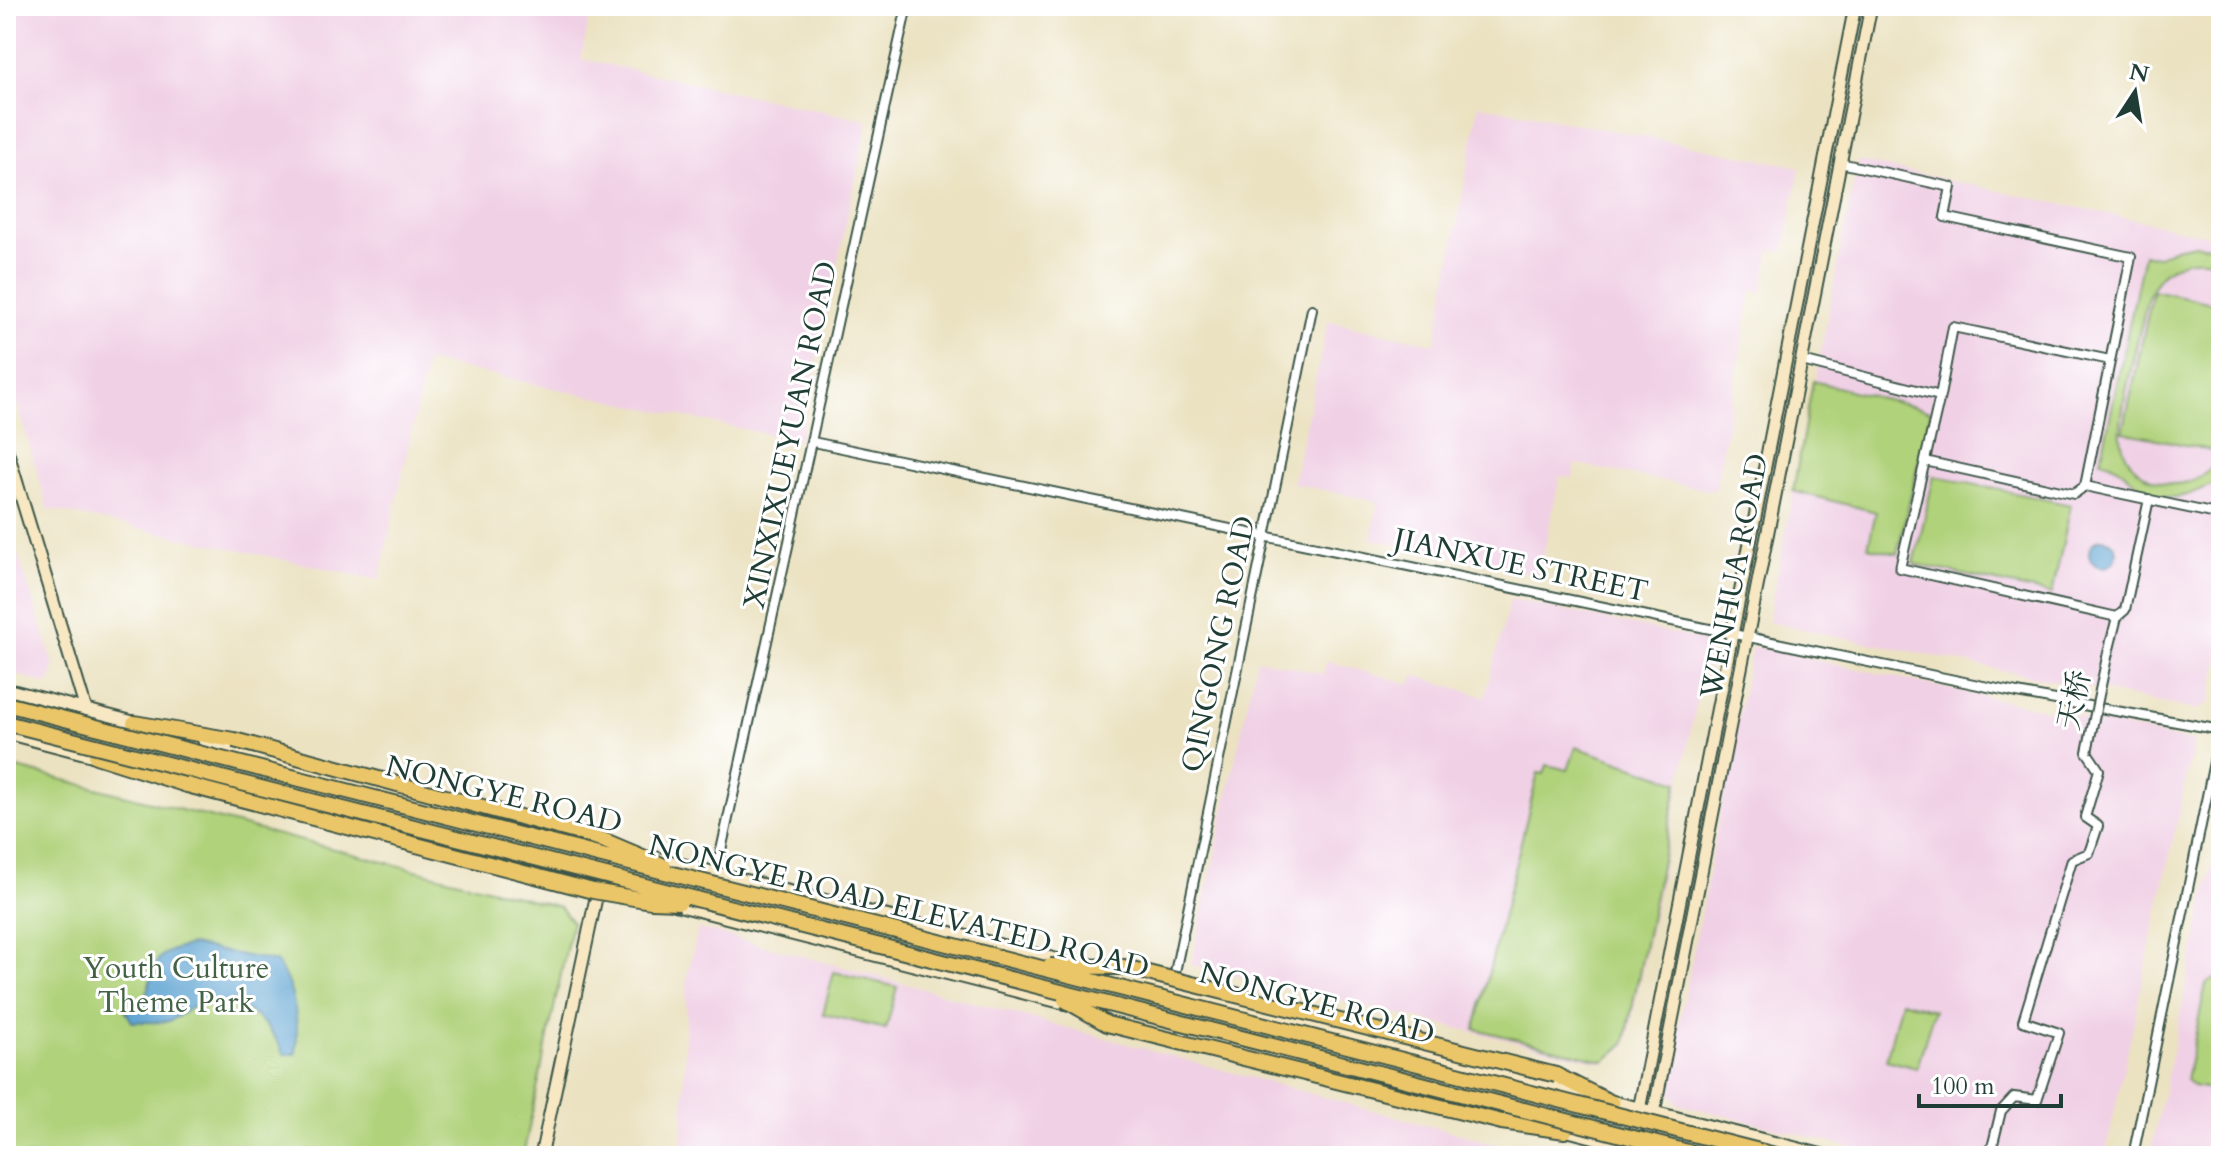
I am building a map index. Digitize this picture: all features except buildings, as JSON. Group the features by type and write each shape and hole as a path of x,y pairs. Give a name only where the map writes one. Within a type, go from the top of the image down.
{"highway":[{"name":"NONGYE ROAD ELEVATED ROAD","path":"6,704 1779,1156"},
{"name":"NONGYE ROAD ELEVATED ROAD","path":"6,723 1704,1156"},
{"path":"134,723 234,740 598,838 697,882"},
{"path":"96,756 187,785 593,891 651,901 706,903"},
{"path":"1025,965 1124,967 1556,1075 1612,1103"},
{"path":"1047,990 1107,1024 1502,1122 1565,1131"}],"street":[{"name":"XINXIXUEYUAN ROAD","path":"716,873 907,6"},
{"name":"WENHUA ROAD","path":"1631,1152 1855,6"},
{"name":"WENHUA ROAD","path":"1646,1154 1871,6"},
{"path":"1840,163 1951,187 1945,217 2131,257 2085,486 2074,494 1925,461"},
{"name":"QINGONG ROAD","path":"1171,990 1312,309"},
{"path":"2110,360 1953,327 1900,568 2117,617"},
{"path":"1802,361 1940,396"},
{"name":"JIANXUE STREET","path":"813,442 2017,693 2221,729"},
{"path":"6,447 86,710"},
{"path":"2085,486 2221,515"},
{"name":"天桥","path":"1990,1156 2001,1111 2014,1097 2037,1100 2059,1033 2023,1021 2072,860 2089,853 2098,826 2085,817 2099,770 2087,752 2107,657 2117,617 2125,610 2149,499"},
{"name":"NONGYE ROAD","path":"6,689 1827,1156"},
{"path":"2133,1156 2221,729"},
{"name":"NONGYE ROAD","path":"6,733 1565,1131 1631,1152 1665,1156"},
{"path":"541,1156 607,845"}],"shaded area":[{"path":"6,6 592,6 581,59 868,121 799,441 427,361 379,580 48,509 6,366"},
{"path":"1479,105 1800,167 1784,252 1770,250 1762,292 1752,290 1715,491 1576,464 1573,478 1560,476 1539,575 1371,539 1378,502 1293,483 1328,321 1435,344"},
{"path":"1858,161 2221,238 2221,649 2210,702 2196,710 1768,622"},
{"path":"6,518 54,666 49,684 6,672"},
{"path":"1510,599 1709,641 1627,1044 1604,1063 1191,965 1257,659 1323,674 1327,661 1411,684 1414,675 1485,697"},
{"path":"1752,646 2194,742 2105,1156 1886,1156 1678,1104 1667,1089"},
{"path":"2214,855 2221,856 2221,1156 2150,1156"},
{"path":"698,928 1541,1156 682,1156 687,976"}],"green space":[{"path":"2194,244 2221,247 2221,264 2186,261 2167,271 2152,288 2121,425 2121,438 2127,456 2145,476 2162,483 2179,484 2194,480 2207,472 2221,455 2221,483 2172,497 2150,492 2118,468 2101,460 2144,254 2157,257 2175,248"},
{"path":"2153,290 2221,305 2219,452 2123,432"},
{"path":"1813,381 1931,411 1897,554 1868,547 1876,512 1793,491"},
{"path":"1934,476 2071,505 2052,594 1914,564"},
{"path":"1576,747 1678,782 1625,1043 1605,1061 1475,1029 1538,773 1544,774 1547,765 1568,770"},
{"name":"Youth Culture Theme Park","path":"6,765 560,907 572,922 523,1156 6,1156"},
{"path":"834,972 897,987 886,1029 823,1014"},
{"path":"2215,979 2221,980 2221,1091 2193,1086 2186,1080 2206,984"},
{"path":"1901,1001 1934,1010 1917,1068 1886,1060"}],"water":[{"path":"2103,539 2113,543 2117,553 2113,563 2103,567 2093,563 2089,553 2093,543"},
{"path":"192,945 276,962 288,983 295,1006 296,1054 284,1054 269,1029 259,1020 237,1006 225,1003 192,1007 169,1021 132,1022 125,1010 142,1004 160,958"}]}
